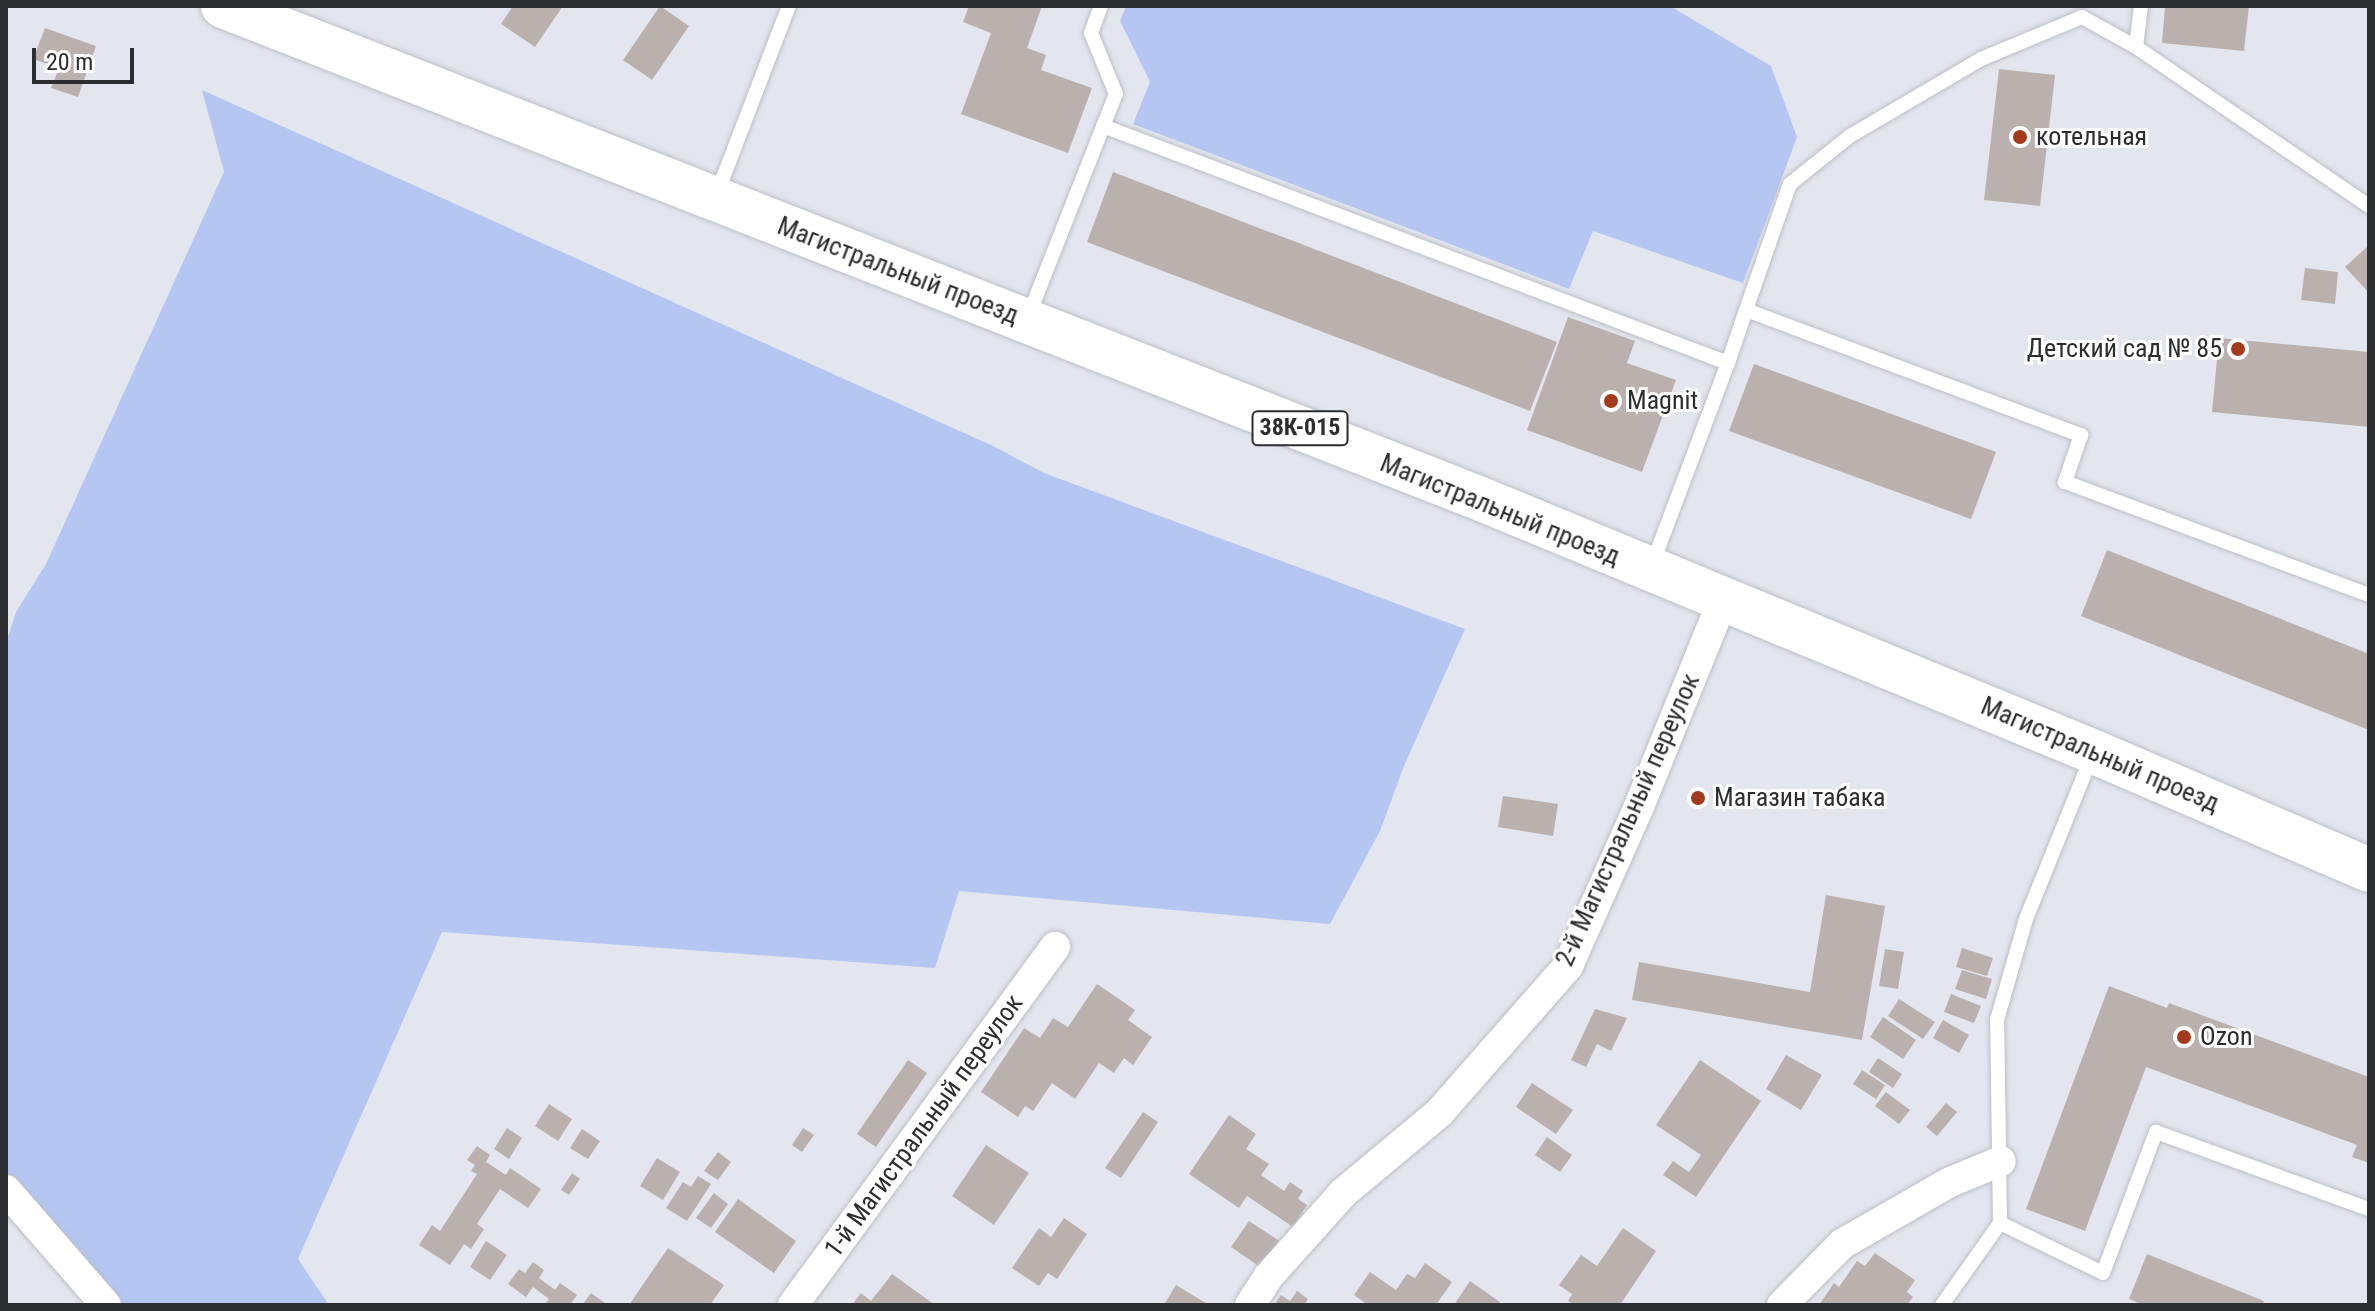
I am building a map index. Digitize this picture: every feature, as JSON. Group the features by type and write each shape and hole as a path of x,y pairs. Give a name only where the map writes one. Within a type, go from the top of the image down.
{"main road":[{"name":"Магистральный проезд","path":"223,6 1476,497 1649,571 2094,752 2369,870"}],"street":[{"name":"2-й Магистральный переулок","path":"1250,1305 1268,1277 1343,1193 1439,1113 1568,966 1638,809 1723,600"},
{"name":"1-й Магистральный переулок","path":"793,1305 1055,947"},
{"path":"1782,1305 1842,1244 1948,1183 2001,1161"},
{"path":"6,1190 106,1305"}],"lane":[{"path":"715,199 789,6"},
{"path":"1026,321 1116,94 1091,33 1101,6"},
{"path":"2136,47 2141,6"},
{"path":"1649,571 1728,363 1790,184 1850,136 1981,59 2082,17 2136,47 2369,206"},
{"path":"1103,126 1728,363"},
{"path":"1746,310 2081,435 2065,482 2369,595"},
{"path":"1942,1305 2000,1223 1997,1020 2026,919 2094,752"},
{"path":"2000,1223 2103,1273 2156,1132 2369,1209"}],"shaded area":[{"path":"1126,6 1670,6 1771,66 1797,137 1743,283 1593,231 1569,289 1133,124 1150,82 1120,21"},
{"path":"202,90 993,446 1044,473 1465,629 1404,766 1380,831 1330,924 959,891 935,968 442,932 298,1259 329,1305 110,1305 6,1183 6,643 16,612 46,564 224,172"}],"building":[{"path":"513,6 563,6 535,47 501,24"},
{"path":"660,6 689,26 652,80 623,60"},
{"path":"969,6 1042,6 1027,48 1046,55 1041,70 1092,88 1068,153 961,114 991,33 963,22"},
{"path":"2165,6 2249,6 2244,51 2162,43"},
{"path":"45,28 96,46 78,97 51,88 59,68 33,59"},
{"name":"котельная","path":"1999,69 2055,75 2040,206 1984,200"},
{"path":"1113,172 1557,342 1530,411 1087,242"},
{"path":"2369,245 2369,293 2345,267"},
{"path":"2305,268 2338,272 2335,304 2301,300"},
{"path":"1568,317 1635,341 1627,363 1676,380 1642,472 1527,430"},
{"path":"2219,338 2369,352 2369,427 2212,412"},
{"path":"1754,364 1996,452 1971,519 1729,431"},
{"path":"2107,550 2369,654 2369,730 2081,616"},
{"name":"Магазин табака","path":"1694,791 1705,795 1701,807 1690,802"},
{"path":"1503,796 1558,804 1553,836 1498,827"},
{"path":"1826,895 1885,906 1862,1040 1632,1000 1639,962 1810,992"},
{"path":"1962,948 1993,958 1987,976 1956,967"},
{"path":"1885,949 1904,952 1898,989 1879,986"},
{"path":"1962,970 1992,979 1986,999 1955,989"},
{"path":"1097,984 1135,1010 1128,1020 1152,1037 1133,1065 1124,1058 1114,1073 1099,1063 1075,1099 1052,1083 1033,1111 1025,1106 1018,1117 981,1092 1024,1028 1040,1038 1053,1018 1068,1027"},
{"path":"2109,986 2167,1008 2169,1003 2369,1077 2369,1163 2352,1157 2357,1145 2146,1067 2085,1231 2026,1209"},
{"path":"1951,994 1981,1006 1974,1023 1944,1012"},
{"path":"1899,999 1935,1022 1923,1039 1888,1016"},
{"path":"1595,1009 1627,1018 1611,1051 1597,1044 1586,1067 1571,1060"},
{"path":"1883,1017 1916,1040 1903,1059 1870,1037"},
{"path":"1943,1020 1969,1035 1959,1053 1933,1038"},
{"path":"1786,1055 1822,1075 1801,1110 1766,1089"},
{"path":"1878,1058 1902,1074 1893,1088 1869,1072"},
{"path":"908,1060 927,1073 876,1147 857,1134"},
{"path":"1700,1060 1761,1101 1696,1197 1663,1175 1673,1161 1689,1172 1701,1155 1656,1125"},
{"path":"1862,1070 1885,1085 1876,1099 1853,1084"},
{"path":"1532,1083 1573,1110 1556,1134 1516,1107"},
{"path":"1886,1092 1910,1110 1899,1124 1875,1106"},
{"path":"1946,1103 1957,1112 1937,1136 1926,1127"},
{"path":"549,1104 572,1119 558,1141 535,1126"},
{"path":"1143,1112 1158,1122 1121,1178 1105,1168"},
{"path":"1229,1115 1256,1134 1246,1149 1269,1164 1261,1175 1284,1191 1290,1182 1303,1191 1298,1199 1307,1205 1293,1227 1247,1196 1239,1208 1189,1174"},
{"path":"507,1128 522,1138 509,1159 494,1149"},
{"path":"803,1128 814,1135 802,1152 792,1145"},
{"path":"582,1129 600,1141 588,1159 570,1148"},
{"path":"1547,1137 1572,1155 1560,1172 1535,1155"},
{"path":"986,1145 1029,1173 994,1225 952,1196"},
{"path":"477,1146 490,1155 486,1162 506,1175 510,1168 541,1189 528,1208 500,1189 477,1224 484,1229 471,1249 464,1244 450,1265 419,1245 432,1225 440,1231 477,1174 471,1171 475,1165 467,1160"},
{"path":"718,1152 731,1162 718,1180 704,1171"},
{"path":"657,1158 680,1172 663,1200 640,1186"},
{"path":"572,1173 580,1179 569,1195 561,1190"},
{"path":"698,1176 711,1184 687,1221 666,1208 683,1182 691,1187"},
{"path":"714,1193 728,1204 711,1228 696,1218"},
{"path":"738,1199 796,1241 774,1273 715,1232"},
{"path":"1064,1218 1087,1234 1057,1279 1048,1273 1039,1286 1012,1268 1039,1228 1051,1237"},
{"path":"1249,1221 1281,1242 1263,1269 1231,1247"},
{"path":"1623,1228 1656,1251 1620,1305 1575,1305 1568,1301 1572,1294 1559,1285 1581,1255 1597,1266"},
{"path":"486,1241 507,1255 490,1280 470,1267"},
{"path":"668,1248 724,1285 710,1305 629,1305"},
{"path":"1875,1253 1915,1280 1907,1292 1913,1297 1907,1305 1819,1305 1834,1283 1839,1287 1857,1261 1865,1266"},
{"path":"2147,1254 2264,1301 2262,1305 2144,1305 2129,1299"},
{"path":"533,1262 544,1270 539,1278 555,1290 560,1283 577,1295 570,1305 544,1305 549,1299 533,1287 526,1297 508,1284 519,1269 525,1273"},
{"path":"1425,1263 1452,1282 1436,1305 1368,1305 1354,1295 1370,1272 1396,1290 1407,1274 1415,1278"},
{"path":"892,1274 935,1305 852,1305 861,1293 871,1301"},
{"path":"1470,1281 1500,1302 1498,1305 1454,1305"},
{"path":"1176,1285 1209,1305 1164,1305"},
{"path":"1297,1291 1308,1299 1304,1305 1274,1305 1281,1295 1290,1301"},
{"path":"591,1293 608,1305 582,1305"}],"place":[{"name":"котельная","path":"2020,137"},
{"name":"Детский сад № 85","path":"2238,349"},
{"name":"Magnit","path":"1611,401"},
{"name":"Магазин табака","path":"1698,798"},
{"name":"Ozon","path":"2184,1037"}]}
